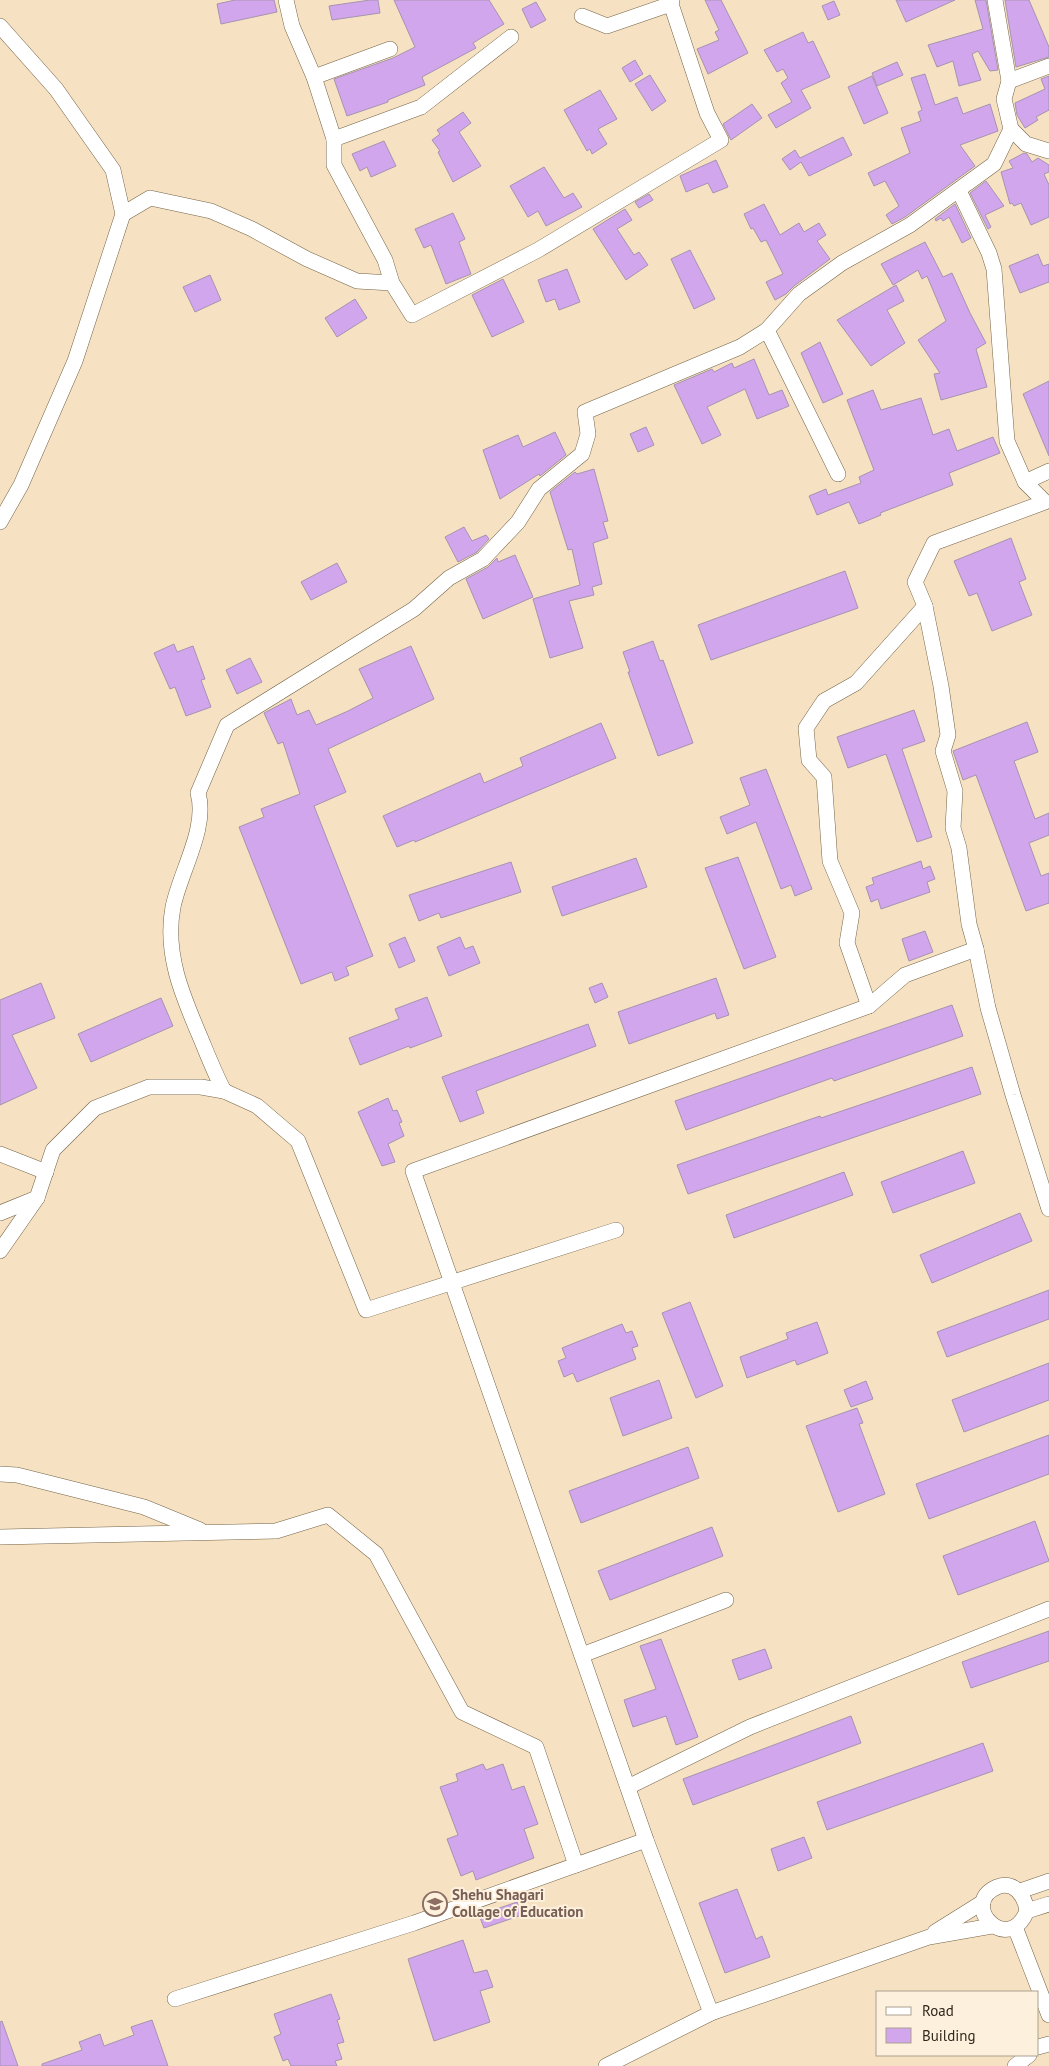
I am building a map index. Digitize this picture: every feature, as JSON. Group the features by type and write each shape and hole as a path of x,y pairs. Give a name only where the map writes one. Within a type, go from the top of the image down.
{"street":[{"path":"286,0 292,26 314,77 334,139 334,165 385,260 392,282 412,315 538,250 721,140 707,113 671,2 607,26 582,16"},
{"path":"995,0 1009,81 1004,99 1011,130 1026,144 1049,151"},
{"path":"0,26 56,89 113,170 123,214 74,360 21,485 0,522"},
{"path":"334,139 421,107 511,37"},
{"path":"314,77 390,49"},
{"path":"1009,81 1049,66"},
{"path":"224,1091 181,994 174,962 172,928 173,909 178,887 198,830 200,805 198,793 227,725 414,609 449,578 483,559 518,522 539,489 582,454 588,434 585,412 740,347 767,330 799,294 842,263 910,225 994,164 1011,130"},
{"path":"957,191 994,269 1007,441 1025,482 1047,509 934,542 915,582 925,606 942,691 948,735 943,751 955,791 953,828 959,848 968,924 976,949 988,1008 1010,1086 1049,1209"},
{"path":"123,214 150,198 211,211 252,228 308,259 357,281 392,282"},
{"path":"767,330 838,474"},
{"path":"1025,482 1049,471"},
{"path":"869,1006 847,943 852,913 830,861 824,778 809,760 806,728 824,701 856,683 925,606"},
{"path":"711,2013 646,1840 412,1172 869,1006 905,975 976,949"},
{"path":"0,1251 37,1198 53,1150 95,1108 149,1087 200,1087 224,1091 257,1106 298,1141 366,1310 616,1230"},
{"path":"0,1154 46,1172"},
{"path":"0,1213 37,1198"},
{"path":"0,1474 17,1475 144,1506 206,1532"},
{"path":"0,1537 276,1532 328,1516 376,1554 462,1712 536,1747 576,1865"},
{"path":"582,1655 726,1600"},
{"path":"628,1787 750,1727 1049,1610"},
{"path":"175,1999 414,1923 646,1840"},
{"path":"1020,1891 1049,1881"},
{"path":"928,1937 983,1902 988,1892 998,1886 1010,1886 1020,1891 1026,1900 1027,1911 1023,1921 1015,1927 1003,1930 992,1926 985,1918 983,1902"},
{"path":"1027,1911 1049,1904"},
{"path":"606,2066 711,2013 928,1937 992,1926"},
{"path":"1015,1927 1049,2015"},
{"path":"1015,2066 1028,2056"}],"building":[{"path":"235,0 274,0 277,12 221,24 217,4"},
{"path":"378,0 380,13 332,20 329,6"},
{"path":"394,0 489,0 504,24 473,43 476,48 422,77 425,85 388,100 388,102 347,116 334,79 393,58 415,47"},
{"path":"705,0 721,0 748,53 708,74 697,49 719,40 715,32 719,30"},
{"path":"896,0 955,0 906,22"},
{"path":"975,0 986,0 998,70 990,71 978,51 972,54 981,80 959,86 953,61 937,67 928,45 983,29"},
{"path":"1005,0 1029,0 1049,47 1049,57 1016,67"},
{"path":"834,1 840,15 828,20 822,6"},
{"path":"536,2 546,20 531,28 522,9"},
{"path":"803,32 808,43 813,41 830,77 801,90 811,108 776,128 768,115 792,102 781,83 788,78 783,69 777,72 764,50"},
{"path":"635,60 643,74 630,82 622,68"},
{"path":"897,62 903,75 877,86 872,73"},
{"path":"925,74 935,105 957,97 963,114 990,104 998,131 960,145 975,166 905,217 892,224 886,215 899,206 885,181 874,186 868,173 910,153 901,128 921,121 918,112 922,110 911,78"},
{"path":"650,75 666,101 652,111 635,84"},
{"path":"872,76 888,113 864,124 848,87"},
{"path":"1049,76 1049,110 1036,117 1038,120 1025,128 1017,115 1015,103 1045,89 1041,79"},
{"path":"600,90 617,119 598,129 607,144 592,154 590,149 587,151 564,110"},
{"path":"752,104 762,118 731,140 723,124"},
{"path":"463,112 471,123 459,132 481,166 453,182 438,152 440,151 432,140 440,134 437,130"},
{"path":"843,137 852,155 809,176 801,162 790,170 782,159 795,150 800,158"},
{"path":"384,141 396,166 371,177 367,167 360,171 352,154"},
{"path":"1024,153 1027,154 1032,162 1038,158 1049,165 1049,172 1044,174 1049,185 1049,217 1031,225 1021,203 1014,206 1012,203 1010,204 1001,172 1013,168 1009,161"},
{"path":"716,160 728,187 713,193 708,183 686,192 680,176"},
{"path":"544,167 564,198 573,193 582,207 546,226 538,211 528,217 510,186"},
{"path":"986,181 1004,206 985,215 991,227 988,229 970,193"},
{"path":"649,194 653,200 639,208 635,202"},
{"path":"764,204 780,235 799,223 804,232 819,223 826,235 817,241 830,259 786,294 775,300 766,282 783,274 766,240 761,242 753,228 751,229 744,214"},
{"path":"955,204 971,238 962,243 949,217 943,221 941,218 936,221 935,219"},
{"path":"625,209 632,220 617,229 634,255 639,252 648,265 626,280 593,229"},
{"path":"453,213 465,239 459,242 471,274 446,284 431,245 424,248 415,229"},
{"path":"925,242 943,277 952,273 986,343 976,349 987,387 941,400 934,374 940,373 918,340 946,321 927,276 922,279 918,270 893,285 881,264"},
{"path":"690,250 715,299 694,309 671,259"},
{"path":"1038,254 1043,266 1049,264 1049,282 1020,293 1009,266"},
{"path":"567,269 580,302 559,310 555,299 546,302 538,280"},
{"path":"210,275 221,300 195,312 183,287"},
{"path":"503,279 524,322 492,337 472,295"},
{"path":"896,285 904,301 887,310 905,343 871,366 837,320"},
{"path":"355,299 367,318 337,337 325,318"},
{"path":"820,342 843,394 823,403 801,353"},
{"path":"754,359 769,395 782,390 789,406 757,419 745,389 707,407 721,435 702,444 674,385 712,369 714,372 732,363 734,368"},
{"path":"1049,381 1049,456 1023,394"},
{"path":"873,390 881,410 921,398 933,435 949,429 957,451 993,437 1000,453 949,473 953,485 880,513 881,515 859,524 849,502 817,515 809,496 826,489 828,495 861,483 859,477 874,470 847,400"},
{"path":"646,427 654,445 638,452 630,434"},
{"path":"555,432 566,455 540,476 539,474 500,499 483,450 518,435 523,447"},
{"path":"594,469 608,521 603,522 608,538 593,543 602,584 592,587 594,595 569,601 583,648 550,658 533,599 580,585 572,549 568,550 550,492 575,472 577,474"},
{"path":"464,527 472,541 486,535 489,539 477,552 458,562 445,537"},
{"path":"1011,538 1026,579 1019,582 1032,615 992,631 977,593 969,596 954,561"},
{"path":"515,555 533,597 483,619 466,579 488,567 497,558 498,562"},
{"path":"337,563 347,582 311,600 301,582"},
{"path":"845,571 858,608 711,660 698,625"},
{"path":"653,641 660,661 663,660 693,743 658,756 628,672 630,672 623,652"},
{"path":"174,644 177,652 193,646 205,679 201,680 211,707 186,716 175,687 170,689 154,653"},
{"path":"411,646 434,699 328,749 346,792 314,806 373,956 346,967 349,975 335,981 332,972 301,984 239,827 264,817 261,809 300,794 283,742 278,744 264,713 291,699 297,715 309,710 316,725 348,711 373,698 359,669"},
{"path":"250,658 262,682 237,694 226,670"},
{"path":"914,710 925,741 902,749 932,837 917,842 886,754 848,768 837,737"},
{"path":"1027,722 1038,752 1014,761 1035,819 1049,813 1049,835 1029,843 1041,876 1049,873 1049,903 1026,911 976,775 963,780 953,751"},
{"path":"601,723 616,758 415,842 414,840 397,847 383,816 480,773 484,783 523,766 520,758"},
{"path":"766,769 812,889 795,896 791,885 781,889 756,822 727,834 720,817 750,805 740,778"},
{"path":"738,857 776,957 744,969 705,868"},
{"path":"636,858 647,887 562,916 552,887"},
{"path":"921,861 923,869 930,866 935,879 927,882 930,892 881,909 878,899 871,902 866,887 874,884 872,878"},
{"path":"511,862 521,892 441,918 439,913 419,921 409,895"},
{"path":"925,931 933,952 909,961 902,939"},
{"path":"405,937 415,961 399,968 389,944"},
{"path":"460,937 465,949 473,946 480,963 449,976 437,947"},
{"path":"716,978 729,1015 717,1019 715,1013 629,1044 618,1012"},
{"path":"41,983 55,1018 12,1035 37,1088 0,1105 0,1000"},
{"path":"602,983 608,997 595,1003 589,988"},
{"path":"427,997 442,1036 410,1048 409,1046 360,1065 349,1038 399,1019 395,1009"},
{"path":"161,998 173,1026 91,1062 78,1034"},
{"path":"952,1005 963,1036 834,1081 832,1078 686,1130 675,1101"},
{"path":"588,1024 596,1046 476,1091 484,1113 460,1122 442,1077"},
{"path":"972,1067 981,1094 688,1194 677,1165"},
{"path":"388,1098 393,1111 397,1110 402,1122 399,1123 404,1136 388,1144 395,1162 382,1166 358,1112"},
{"path":"963,1151 975,1183 893,1213 881,1182"},
{"path":"844,1172 853,1195 734,1238 726,1215"},
{"path":"1020,1213 1032,1241 932,1283 920,1255"},
{"path":"1049,1290 1049,1319 947,1357 937,1332"},
{"path":"690,1302 723,1386 696,1398 662,1313"},
{"path":"817,1322 828,1353 797,1365 795,1360 747,1378 740,1357 788,1339 786,1333"},
{"path":"622,1324 626,1333 632,1331 638,1346 632,1348 636,1359 577,1382 573,1373 564,1377 558,1361 566,1358 562,1348"},
{"path":"1049,1363 1049,1400 964,1432 952,1400"},
{"path":"659,1380 672,1418 623,1436 610,1398"},
{"path":"866,1381 873,1399 851,1407 844,1390"},
{"path":"857,1408 863,1423 859,1424 885,1494 838,1512 806,1426"},
{"path":"1049,1435 1049,1474 929,1519 916,1484"},
{"path":"688,1447 699,1478 581,1523 569,1491"},
{"path":"1035,1521 1049,1561 958,1595 943,1556"},
{"path":"712,1527 723,1556 610,1600 598,1571"},
{"path":"1049,1631 1049,1661 971,1688 962,1662"},
{"path":"661,1639 698,1737 676,1745 666,1716 633,1727 624,1700 656,1689 640,1646"},
{"path":"765,1649 772,1668 739,1680 732,1660"},
{"path":"851,1716 861,1743 693,1805 683,1779"},
{"path":"983,1743 993,1771 827,1830 817,1802"},
{"path":"483,1764 486,1770 503,1764 512,1790 524,1786 538,1824 524,1829 534,1858 476,1880 473,1871 461,1876 447,1839 458,1835 440,1787 458,1781 456,1774"},
{"path":"804,1837 812,1858 778,1871 771,1849"},
{"path":"737,1889 756,1939 762,1936 770,1957 725,1973 699,1903"},
{"path":"517,1902 522,1915 484,1928 479,1915"},
{"path":"463,1940 474,1973 487,1970 493,1987 480,1991 490,2022 434,2041 408,1959"},
{"path":"331,1994 340,2019 337,2020 344,2042 337,2044 342,2059 335,2061 337,2066 291,2066 288,2059 283,2061 274,2037 281,2034 274,2014"},
{"path":"152,2020 168,2066 42,2066 42,2064 82,2050 79,2042 100,2034 104,2046 134,2035 131,2027"},
{"path":"2,2021 18,2066 0,2066 0,2022"}],"place":[{"name":"Shehu Shagari Collage of Education","path":"435,1904"}]}
